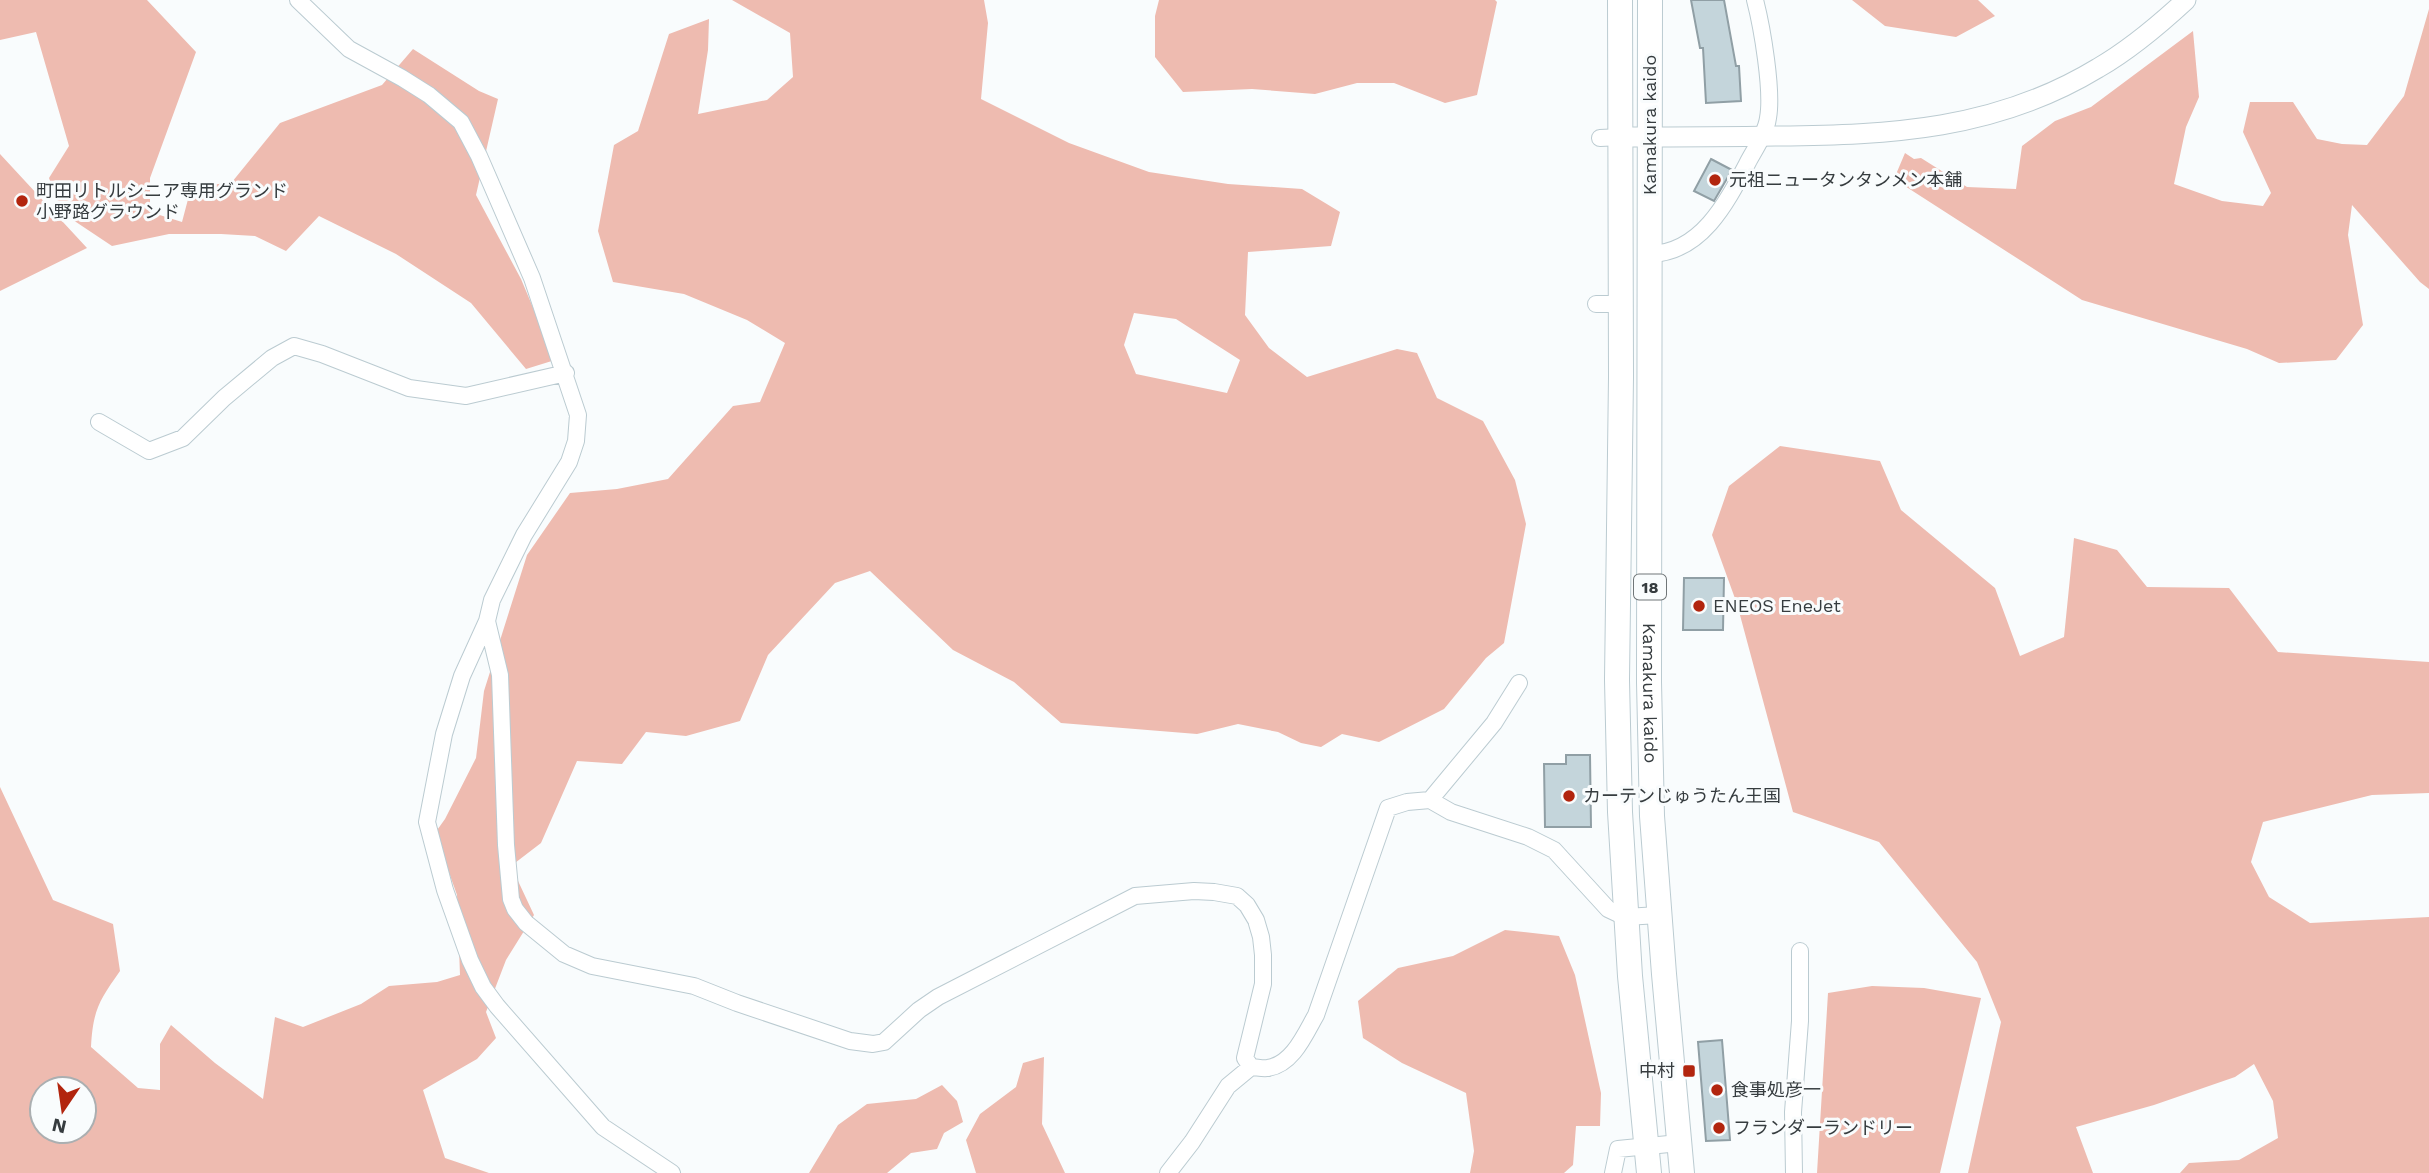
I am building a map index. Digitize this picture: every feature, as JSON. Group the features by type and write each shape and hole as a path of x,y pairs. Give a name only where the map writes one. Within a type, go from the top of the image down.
{"main road":[{"name":"Kamakura kaido","path":"1620,0 1610,138 1621,304 1617,680 1620,812 1625,917 1649,1173"},
{"name":"Kamakura kaido","path":"1650,0 1649,682 1652,816 1682,1173"}],"street":[{"path":"298,0 349,49 429,95 461,122 479,156 532,278 566,373 578,415 576,442 569,462 524,535 492,600 487,621 462,676 444,734 427,822 444,890 483,987 603,1127 672,1173"},
{"path":"1651,254 1670,251 1705,230 1732,193 1768,121 1770,104 1755,0"},
{"path":"1610,138 1888,133 1958,123 1996,113 2052,92 2099,68 2154,30 2186,0"},
{"path":"1596,304 1621,304"},
{"path":"99,422 149,451 183,438 224,398 272,358 294,346 409,388 466,396 566,373"},
{"path":"487,621 500,675 506,845 511,899 514,909 526,923 564,954 592,966 694,986 850,1041 873,1044 884,1042 919,1010 938,997 1135,896 1214,892 1237,896 1247,905 1256,920 1261,937 1263,984 1245,1058 1251,1067"},
{"path":"1430,800 1494,723 1519,683"},
{"path":"1168,1173 1192,1142 1228,1086 1251,1067 1269,1068 1284,1061 1299,1045 1316,1015 1388,808 1407,802 1430,800 1451,812 1542,843 1567,862 1605,907 1625,917 1659,915"},
{"path":"1794,1173 1793,1112 1800,1021 1800,951"},
{"path":"1613,1173 1618,1149 1679,1143"}],"shaded area":[{"path":"0,0 147,0 196,52 150,178 150,212 182,222 191,188 232,182 280,123 382,85 413,49 479,91 498,99 476,195 521,279 555,360 526,369 471,303 396,254 319,216 286,251 255,236 221,234 169,234 112,246 61,212 49,178 69,146 36,32 0,40"},
{"path":"732,0 984,0 988,23 981,99 1069,143 1149,172 1228,184 1302,189 1340,212 1331,246 1248,252 1245,315 1269,348 1307,377 1397,349 1417,353 1437,398 1483,421 1515,480 1526,524 1504,643 1486,658 1444,709 1379,742 1342,734 1321,747 1301,743 1278,732 1238,724 1197,734 1061,723 1014,682 953,650 870,571 835,583 768,655 740,721 686,736 646,732 622,764 577,761 541,843 511,866 534,915 506,960 486,1012 496,1038 477,1059 423,1090 445,1158 489,1173 0,1173 0,787 53,900 113,924 120,971 98,1006 91,1047 138,1088 160,1090 160,1044 171,1025 263,1099 275,1017 303,1027 361,1004 389,986 437,982 460,975 457,895 435,833 476,758 484,691 527,555 570,493 617,489 668,479 733,406 760,402 785,343 747,320 684,294 613,282 598,231 614,145 638,131 669,34 709,19 708,50 698,114 767,100 793,77 790,33","holes":["1134,313 1176,319 1240,360 1227,393 1136,374 1124,345"]},
{"path":"1159,0 1497,2 1477,95 1445,103 1394,83 1357,83 1315,94 1252,89 1183,92 1155,57 1155,16"},
{"path":"1852,0 1978,0 1995,16 1956,37 1885,26"},
{"path":"2429,9 2429,289 2352,205 2348,235 2363,325 2336,360 2279,363 2247,349 2082,300 1894,179 1905,153 1914,159 1921,158 1967,187 2016,189 2022,146 2055,121 2091,107 2193,31 2199,97 2186,127 2174,184 2222,201 2263,206 2271,193 2243,132 2250,102 2293,102 2317,139 2367,145 2404,96"},
{"name":"町田リトルシニア専用グランド 小野路グラウンド","path":"0,154 87,248 0,291"},
{"path":"1780,446 1880,461 1901,510 1995,588 2020,656 2064,637 2074,538 2117,550 2147,587 2229,588 2278,652 2429,662 2429,793 2372,795 2263,822 2251,862 2269,897 2310,923 2429,917 2429,1173 2180,1173 2189,1163 2239,1160 2278,1138 2273,1101 2254,1064 2235,1077 2154,1105 2076,1127 2093,1173 1968,1173 2001,1022 1977,962 1879,842 1793,812 1737,604 1712,535 1729,486"},
{"path":"1505,930 1559,936 1575,975 1601,1093 1600,1126 1576,1126 1573,1165 1564,1173 1470,1173 1474,1151 1466,1093 1402,1063 1363,1038 1358,1001 1398,968 1453,956"},
{"path":"1872,986 1924,988 1981,998 1940,1173 1817,1173 1828,993"},
{"path":"1044,1057 1042,1124 1065,1173 976,1173 966,1140 980,1114 1016,1087 1023,1063"},
{"path":"942,1085 957,1101 963,1122 944,1133 937,1149 911,1153 887,1173 809,1173 838,1125 867,1104 916,1099"}],"building":[{"path":"1691,0 1724,0 1736,66 1739,66 1741,101 1706,103 1703,48 1700,48"},
{"path":"1711,159 1732,170 1714,201 1694,191"},
{"path":"1684,578 1724,578 1723,630 1683,630"},
{"path":"1566,755 1590,755 1591,827 1545,827 1544,764 1566,764"},
{"path":"1722,1040 1730,1140 1706,1141 1698,1042"}],"place":[{"name":"元祖ニュータンタンメン本舗","path":"1715,180"},
{"name":"町田リトルシニア専用グランド 小野路グラウンド","path":"22,201"},
{"name":"ENEOS EneJet","path":"1699,606"},
{"name":"カーテンじゅうたん王国","path":"1569,796"},
{"name":"中村","path":"1689,1071"},
{"name":"食事処彦一","path":"1717,1090"},
{"name":"フランダーランドリー","path":"1719,1128"}]}
